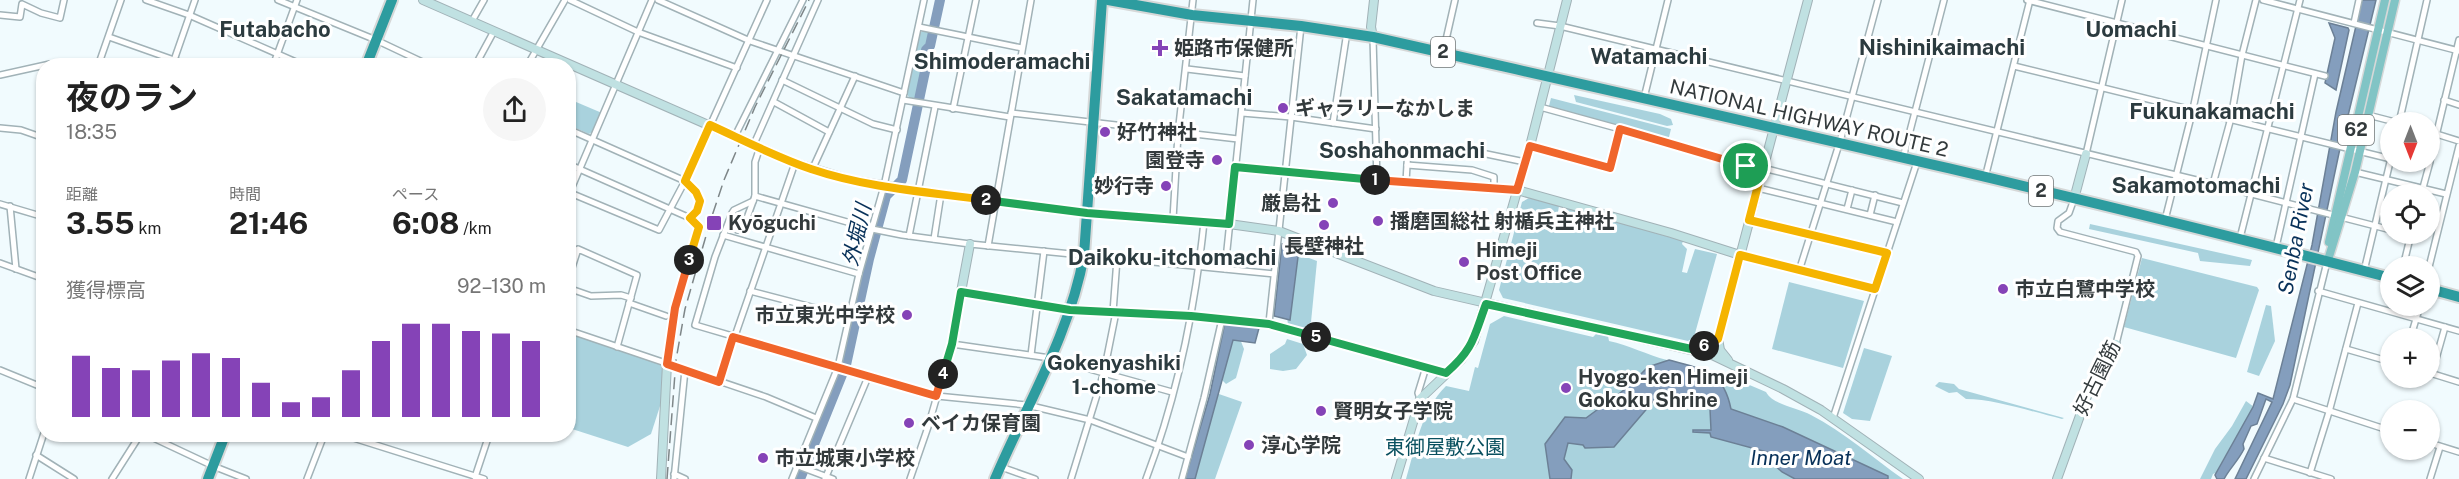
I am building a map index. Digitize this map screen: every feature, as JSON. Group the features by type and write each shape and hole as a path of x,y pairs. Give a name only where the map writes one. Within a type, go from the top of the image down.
{"highway":[{"path":"369,58 392,0"},
{"path":"995,479 1050,358 1080,279 1084,255 1102,0"},
{"name":"NATIONAL HIGHWAY ROUTE 2","path":"1108,0 1192,15 1347,32 1443,52 2240,238 2380,275"},
{"path":"2440,292 2459,297"},
{"path":"208,479 222,442"}],"main road":[{"name":"62","path":"2323,259 2336,215 2385,0"},
{"name":"62","path":"2336,215 2355,172 2351,148 2368,115 2379,29 2395,0"}],"street":[{"path":"0,15 20,17 22,4 40,13 60,18 64,0"},
{"path":"101,58 121,0"},
{"path":"146,0 189,15 285,58"},
{"path":"175,58 195,0"},
{"path":"278,0 296,3 414,58"},
{"path":"423,0 555,58"},
{"path":"472,21 484,0"},
{"path":"532,58 565,0"},
{"path":"570,0 638,32 736,69"},
{"path":"576,178 652,0"},
{"path":"658,0 711,26 750,41 904,93"},
{"path":"576,196 659,230 685,181 767,0"},
{"path":"735,135 803,0"},
{"path":"729,222 735,230 743,228 754,199 757,145 782,80 818,0"},
{"path":"792,479 838,367 860,273 885,186 924,0"},
{"path":"953,109 976,0"},
{"path":"988,246 1031,0"},
{"path":"1173,219 1178,134 1193,0"},
{"path":"1225,269 1253,0"},
{"path":"1374,0 1371,27 1375,47 1377,181"},
{"path":"1443,52 1455,0"},
{"path":"1396,479 1420,399 1461,360 1471,347 1486,304 1530,146 1567,0"},
{"path":"1644,98 1668,0"},
{"path":"1729,361 1722,354 1718,339 1808,0"},
{"path":"1799,271 1840,143 1878,0"},
{"path":"1903,158 1944,0"},
{"path":"1985,178 2029,0 2325,76"},
{"path":"2074,199 2103,89 2122,0"},
{"path":"2164,222 2193,109 2216,0"},
{"path":"2212,184 2231,118 2242,55 2256,0"},
{"path":"2263,0 2458,50"},
{"path":"2240,238 2300,0"},
{"path":"2354,23 2359,0"},
{"path":"2401,112 2427,0"},
{"path":"277,58 296,3"},
{"path":"1537,23 1560,26 2212,184 2380,227"},
{"path":"1269,324 1301,26"},
{"path":"919,27 1022,48"},
{"path":"479,58 494,31"},
{"path":"1333,123 1347,32"},
{"path":"109,38 160,58"},
{"path":"2440,119 2459,40"},
{"path":"2014,66 2380,155"},
{"path":"0,75 36,67"},
{"path":"576,67 812,170 918,191 1087,213 1229,224 1279,231 1416,285 1486,304 1696,350 1729,361 1784,389 1833,418 1919,479"},
{"path":"1186,69 1245,76"},
{"path":"2276,247 2315,74"},
{"path":"812,170 855,76"},
{"path":"782,80 873,124 897,130"},
{"path":"903,100 935,107 1238,140"},
{"path":"2444,100 2459,105"},
{"path":"774,102 829,132"},
{"path":"909,236 935,107"},
{"path":"1540,107 1763,169 1903,202"},
{"path":"1242,113 1291,117 1376,129"},
{"path":"2368,115 2380,118"},
{"path":"0,128 21,130 36,135"},
{"path":"1530,146 1610,168 1620,129"},
{"path":"576,132 685,181 696,192 700,201 697,211 690,218"},
{"path":"2440,135 2459,141"},
{"path":"2432,256 2459,146"},
{"path":"1406,182 1408,148 1472,151 1525,162"},
{"path":"1833,418 1917,162"},
{"path":"719,382 795,163"},
{"path":"1407,165 1482,172 1494,177 1494,188"},
{"path":"576,167 690,218 699,227 675,308 667,364 661,479"},
{"path":"1235,167 1377,181 1517,190 1671,233 1740,255 1875,289"},
{"path":"2355,172 2396,184"},
{"path":"2364,271 2388,172"},
{"path":"1758,188 1897,222"},
{"path":"1847,209 1852,190"},
{"path":"934,239 941,194"},
{"path":"2440,194 2446,194"},
{"path":"1870,215 1875,195"},
{"path":"1188,457 1090,420 1028,405 936,396 695,325 723,235 734,210 754,199 780,202 872,229 909,236 1274,274"},
{"name":"好古園筋","path":"2056,479 2090,388 2116,344 2138,256 2136,252 2060,232 2057,228 2058,221 2070,213 2074,199"},
{"path":"0,204 36,214"},
{"path":"10,206 16,269"},
{"path":"1749,220 1887,253"},
{"path":"1146,479 1172,393 1191,316 1204,222"},
{"path":"723,235 860,273"},
{"path":"910,479 952,344 970,244"},
{"path":"576,255 578,249 637,275 617,347"},
{"path":"1031,355 1044,251"},
{"path":"1071,479 1104,372 1114,312 1117,259"},
{"path":"2254,479 2293,399 2318,291 2323,259"},
{"path":"0,263 36,276"},
{"path":"576,291 591,296 621,295 666,316"},
{"path":"750,291 850,317"},
{"path":"2318,291 2459,331"},
{"path":"961,292 1070,310 1191,316 1269,324 1446,373"},
{"path":"2310,473 2358,303"},
{"path":"2413,328 2417,316"},
{"path":"1182,479 1222,319"},
{"path":"2440,343 2445,327"},
{"path":"576,333 766,397 816,418"},
{"path":"1696,350 1718,339"},
{"path":"952,344 1050,358 1172,393"},
{"path":"2346,349 2380,359"},
{"path":"1420,399 1418,393 1426,367"},
{"path":"0,370 36,385"},
{"path":"685,370 674,476 686,479"},
{"path":"2440,376 2459,382"},
{"path":"825,478 868,377"},
{"path":"2293,399 2380,428"},
{"path":"28,479 41,442"},
{"path":"112,479 136,442"},
{"path":"162,442 246,479"},
{"path":"307,479 321,442"},
{"path":"365,442 484,479"},
{"path":"475,478 487,442"},
{"path":"2440,447 2459,452"},
{"path":"36,455 74,479"},
{"path":"2264,458 2327,478"},
{"path":"2430,479 2436,460"},
{"path":"799,466 825,478 833,479"},
{"path":"1000,467 1035,479"}],"green space":[{"path":"923,31 935,33 921,101 910,99 907,94 920,33"},
{"path":"1574,95 1660,114 1671,119 1673,125 1667,126 1576,102"},
{"path":"1551,98 1671,129 1668,141 1549,106"},
{"path":"576,102 602,113 589,134 576,128"},
{"path":"1529,198 1559,206 1556,223 1560,225 1565,210 1568,208 1683,241 1682,244 1687,249 1682,272 1687,273 1695,249 1717,254 1694,337 1688,341 1503,298 1499,290 1522,202"},
{"path":"2090,224 2252,260 2250,266 2200,261 2198,253 2089,229"},
{"path":"1301,255 1317,261 1311,322 1302,329 1288,325 1287,316 1293,258"},
{"path":"2142,258 2257,287 2259,290 2236,358 2124,327"},
{"path":"1789,282 1864,301 1843,368 1772,349"},
{"path":"2266,305 2271,306 2275,341 2259,376 2247,372"},
{"name":"東御屋敷公園","path":"1504,316 1593,337 1596,334 1608,336 1609,341 1660,358 1717,373 1754,387 1766,392 1774,400 1823,422 1903,479 1406,479 1420,430 1431,406 1446,386 1469,391 1490,324"},
{"path":"576,335 665,364 661,403 651,434 628,447 576,430"},
{"path":"1240,339 1244,349 1236,378 1226,384 1219,377 1228,342"},
{"path":"1287,339 1303,344 1307,355 1296,369 1283,371 1270,369 1270,354 1285,344"},
{"path":"1864,348 1892,356 1870,421 1852,419 1843,413"},
{"path":"1939,382 1954,384 1959,389 2064,418 2001,403 1966,399 1957,392 1949,393 1935,386"},
{"path":"1216,393 1242,402 1215,479 1190,479"},
{"path":"2246,401 2254,407 2218,472 2213,474 2211,479 2200,479 2215,449 2232,426"}],"water":[{"path":"2362,0 2376,0 2339,153 2290,385 2246,479 2235,479 2272,402 2266,399 2257,424 2251,426 2243,444 2242,453 2224,479 2217,479 2215,475 2253,407 2258,393 2273,399 2312,245 2336,112"},
{"path":"2329,23 2349,30 2336,90 2325,83 2335,38"},
{"path":"1282,244 1299,249 1290,320 1274,316"},
{"path":"1225,322 1259,328 1255,343 1233,340 1195,479 1185,479 1210,394"},
{"name":"Inner Moat","path":"1669,360 1703,370 1718,379 1728,396 1731,409 1783,427 1888,476 1888,479 1795,479 1782,472 1766,457 1767,452 1711,437 1710,433 1693,432 1693,430 1711,430 1707,398 1693,400 1660,389 1656,398 1614,447 1585,448 1583,445 1568,443 1564,459 1572,470 1571,479 1550,479 1545,444 1565,417 1586,418 1628,387 1648,367"}],"waterway":[{"name":"外堀川","path":"800,479 846,365 869,259 886,196 902,180 927,62 926,50 930,46 940,0"}],"railway":[{"path":"667,479 676,360 685,309 710,222 724,180 755,107 809,0"}],"place":[{"name":"姫路市保健所","path":"1160,48"},
{"name":"ギャラリーなかしま","path":"1283,108"},
{"name":"好竹神社","path":"1105,132"},
{"name":"園登寺","path":"1217,160"},
{"name":"妙行寺","path":"1166,186"},
{"name":"厳島社","path":"1333,203"},
{"name":"播磨国総社 射楯兵主神社","path":"1378,221"},
{"name":"Kyōguchi","path":"714,223"},
{"name":"長壁神社","path":"1324,225"},
{"name":"Himeji Post Office","path":"1464,262"},
{"name":"市立白鷺中学校","path":"2003,289"},
{"name":"市立東光中学校","path":"907,315"},
{"name":"Hyogo-ken Himeji Gokoku Shrine","path":"1566,388"},
{"name":"賢明女子学院","path":"1321,411"},
{"name":"ベイカ保育園","path":"909,423"},
{"name":"淳心学院","path":"1249,445"},
{"name":"市立城東小学校","path":"763,458"}],"district":[{"name":"Futabacho","path":"275,29"},
{"name":"Uomachi","path":"2131,29"},
{"name":"Nishinikaimachi","path":"1942,47"},
{"name":"Watamachi","path":"1649,56"},
{"name":"Shimoderamachi","path":"1002,61"},
{"name":"Sakatamachi","path":"1184,97"},
{"name":"Fukunakamachi","path":"2212,111"},
{"name":"Soshahonmachi","path":"1402,150"},
{"name":"Sakamotomachi","path":"2196,185"},
{"name":"Daikoku-itchomachi","path":"1172,257"},
{"name":"Gokenyashiki 1-chome","path":"1114,375"}],"route":[{"path":"710,125 812,170 851,180 1087,213 1229,224 1235,167 1377,181 1517,190 1530,146 1610,168 1620,129 1746,166 1762,170 1749,220 1887,253 1875,289 1740,255 1718,339 1696,350 1486,304 1471,347 1461,360 1446,373 1269,324 1191,316 1070,310 961,292 952,344 936,396 733,337 719,382 667,364 675,308 699,227 690,218 697,211 700,201 696,192 685,181 710,125"}],"water label":[{"name":"Senba River","path":"2296,239"}]}
